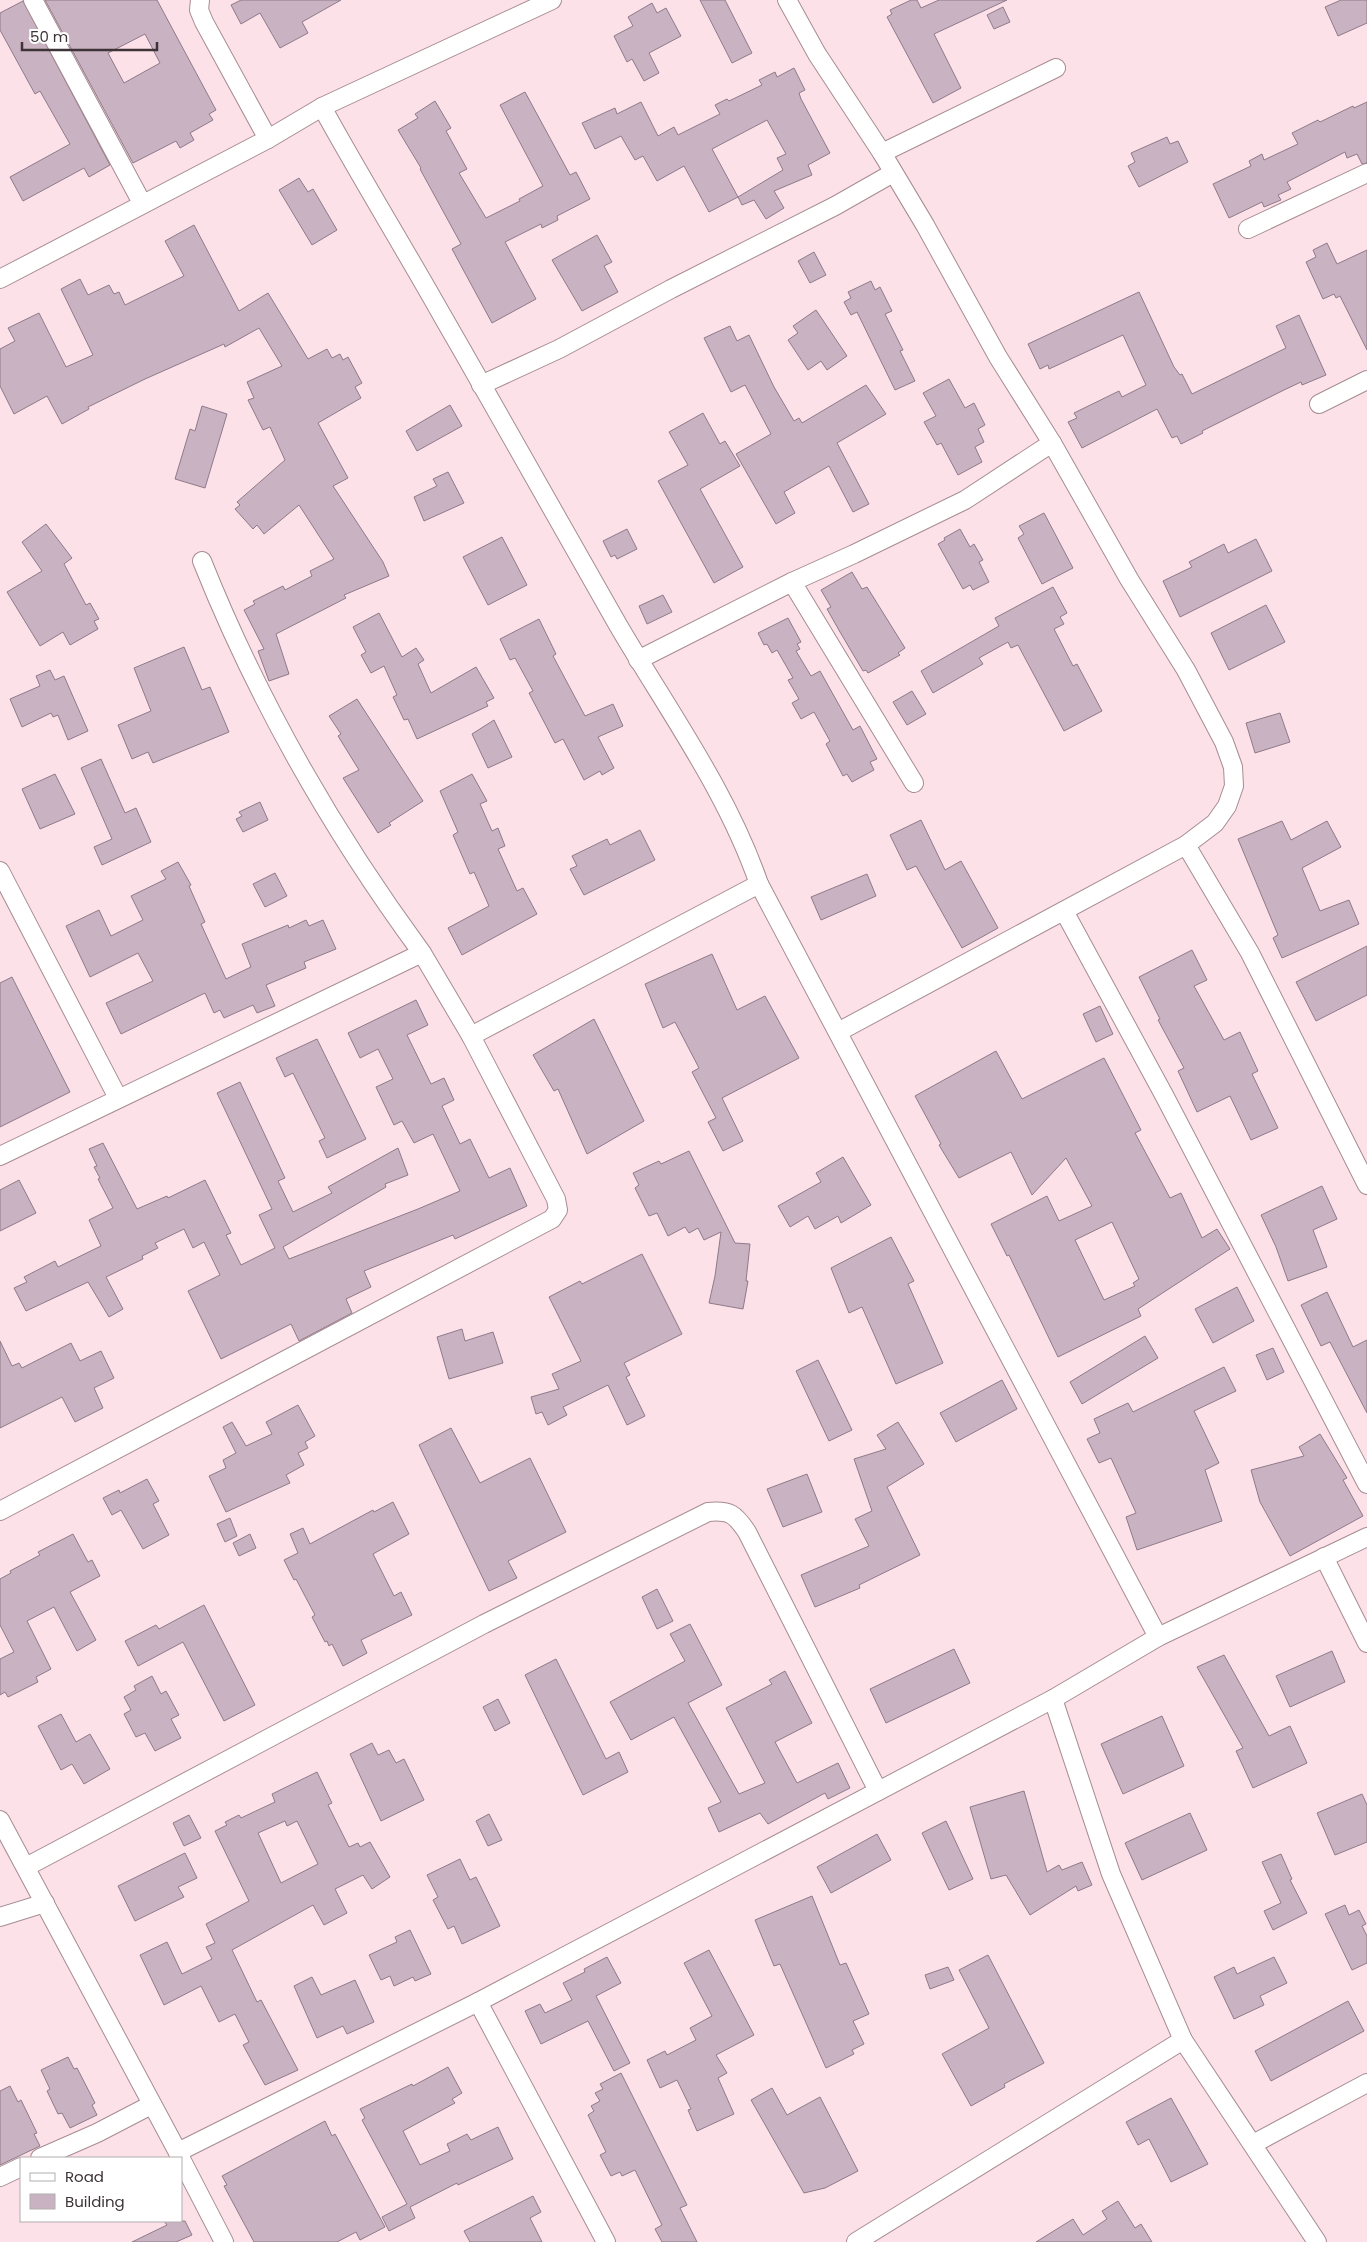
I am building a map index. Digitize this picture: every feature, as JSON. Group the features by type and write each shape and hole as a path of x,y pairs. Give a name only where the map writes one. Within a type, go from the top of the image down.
{"street":[{"path":"33,0 142,203"},
{"path":"200,0 199,10 204,22 268,139"},
{"path":"0,279 142,203 268,139 322,107 552,0"},
{"path":"787,0 818,54 882,153 998,357 1052,443 1129,579 1186,670 1224,742 1233,768 1234,786 1227,806 1215,823 1186,845 838,1032"},
{"path":"882,153 1056,68"},
{"path":"322,107 638,660 728,810 747,851 759,884 1158,1637"},
{"path":"1248,229 1367,172"},
{"path":"481,385 559,349 671,289 835,206 893,173"},
{"path":"1319,404 1367,380"},
{"path":"638,660 792,582 965,500 1052,443"},
{"path":"0,1511 552,1219 558,1210 556,1199 471,1036 422,954 377,893 334,824 269,709 230,630 202,561"},
{"path":"792,582 914,782"},
{"path":"1186,845 1250,953 1367,1185"},
{"path":"0,871 118,1098"},
{"path":"471,1036 759,884"},
{"path":"1064,912 1160,1087 1367,1484"},
{"path":"0,1156 422,954"},
{"path":"26,1867 484,1624 708,1512 725,1511 738,1518 747,1532 878,1791"},
{"path":"0,1820 180,2156 478,2002 1053,1699 1158,1637 1367,1537"},
{"path":"1324,1557 1367,1643"},
{"path":"1053,1699 1111,1874 1183,2040 1317,2242"},
{"path":"0,1917 45,1903"},
{"path":"478,2002 606,2242"},
{"path":"856,2242 1183,2040"},
{"path":"1253,2144 1367,2083"},
{"path":"42,2157 97,2133 151,2105"},
{"path":"182,2160 224,2242"},
{"path":"0,2176 20,2167"}],"building":[{"path":"45,0 157,0 216,110 209,114 213,120 190,133 194,140 180,148 176,141 133,163","holes":["145,34 160,63 124,83 108,53"]},
{"path":"241,0 341,0 302,22 308,33 280,48 260,13 241,24 231,5"},
{"path":"700,0 725,0 752,53 732,63"},
{"path":"911,0 917,0 921,8 939,0 1007,0 934,34 961,88 933,103 887,17 892,14 890,10"},
{"path":"1341,0 1367,0 1367,23 1338,36 1325,7"},
{"path":"23,1 110,165 89,177 84,168 23,201 10,177 70,144 40,91 35,94 0,30 0,13"},
{"path":"652,3 657,13 666,8 681,36 649,53 659,73 644,81 632,59 627,62 614,36 633,26 628,17"},
{"path":"1003,7 1010,22 994,29 987,15"},
{"path":"794,68 805,90 799,93 801,99 830,153 808,165 812,175 774,191 784,208 766,219 754,200 742,205 738,197 709,212 684,166 657,181 643,156 635,160 621,136 595,149 582,123 615,108 617,114 641,102 658,136 674,127 678,135 720,114 715,105 727,99 729,101 762,85 759,80 775,72 777,77","holes":["767,120 786,154 777,158 783,170 738,197 712,149"]},
{"path":"525,92 570,175 576,172 590,199 557,216 558,220 542,228 541,224 505,242 536,299 492,323 452,249 461,244 421,168 398,130 418,118 415,114 435,101 451,128 446,131 467,169 459,173 486,218 520,201 519,199 543,186 500,105"},
{"path":"1367,102 1367,163 1362,164 1357,154 1347,158 1345,152 1287,182 1291,189 1278,195 1281,200 1264,207 1262,202 1229,218 1213,184 1251,166 1249,161 1262,154 1264,160 1298,144 1292,133 1318,120 1320,122 1353,106 1354,108"},
{"path":"1167,137 1170,144 1178,141 1188,162 1139,187 1128,166 1135,162 1131,153"},
{"path":"299,178 308,192 313,189 337,230 312,245 279,190"},
{"path":"194,225 239,311 268,293 308,359 327,349 332,358 340,354 343,360 348,357 362,383 355,387 361,398 318,423 348,478 333,486 383,562 389,576 344,595 346,598 276,634 289,674 269,681 258,651 264,649 244,610 255,604 253,601 283,586 285,590 312,576 310,571 334,559 299,505 264,534 257,525 253,529 235,509 240,505 237,502 285,460 270,427 263,430 248,400 254,398 247,382 282,366 259,328 225,347 224,344 145,379 88,407 89,409 62,424 47,396 14,414 0,386 0,349 15,341 8,328 39,313 66,367 93,355 61,289 80,279 88,295 109,285 114,294 119,292 125,305 184,276 165,241"},
{"path":"597,235 612,262 604,266 618,292 582,311 552,260"},
{"path":"1327,243 1337,264 1367,250 1367,350 1340,296 1336,298 1334,294 1323,299 1306,262 1316,257 1313,250"},
{"path":"814,252 826,275 810,283 798,261"},
{"path":"871,281 875,290 880,287 892,311 885,314 903,350 900,351 915,381 895,390 857,312 851,315 844,302 851,298 848,292"},
{"path":"1139,292 1174,367 1180,375 1182,374 1192,394 1286,348 1276,326 1299,315 1326,375 1302,385 1301,382 1284,390 1202,431 1203,433 1181,444 1177,436 1172,438 1157,409 1082,448 1068,422 1077,418 1074,413 1119,391 1122,397 1146,385 1123,335 1049,369 1048,365 1040,369 1028,344"},
{"path":"816,310 847,356 827,370 821,361 808,370 788,340 798,333 793,326"},
{"path":"730,326 737,341 749,335 774,387 794,421 799,418 802,423 866,385 886,414 837,443 869,504 853,512 829,466 784,492 795,513 776,524 736,454 771,434 745,385 731,392 704,338"},
{"path":"949,379 965,408 974,403 985,425 978,429 984,442 975,447 982,462 958,475 941,443 937,445 924,422 936,416 923,393"},
{"path":"450,405 462,426 417,451 406,431"},
{"path":"202,406 227,414 205,488 175,479 190,429 195,431"},
{"path":"703,413 720,444 725,441 740,466 700,489 743,567 714,583 658,481 688,465 669,432"},
{"path":"448,472 464,503 424,521 414,497 437,486 433,479"},
{"path":"1044,513 1073,568 1042,584 1018,538 1024,534 1019,526"},
{"path":"46,524 72,558 64,564 86,605 90,603 99,619 94,621 98,629 70,645 63,632 40,646 7,592 42,571 22,542"},
{"path":"627,529 637,549 617,559 615,555 611,557 603,541"},
{"path":"960,529 970,547 974,544 983,560 979,562 989,582 973,590 970,585 963,589 938,544 945,540 944,538"},
{"path":"502,537 527,585 488,605 463,557"},
{"path":"1256,539 1272,571 1180,617 1163,581 1192,567 1189,562 1224,544 1228,553"},
{"path":"852,572 862,589 867,587 905,648 898,653 900,655 868,673 866,670 863,671 840,632 827,609 831,607 821,590"},
{"path":"1053,587 1067,613 1060,617 1064,624 1054,629 1073,666 1077,664 1102,711 1064,731 1018,645 1011,648 1008,642 979,658 983,664 933,693 921,671 999,626 995,618"},
{"path":"663,595 672,612 647,624 639,606"},
{"path":"1266,605 1285,642 1229,670 1211,633"},
{"path":"379,613 402,657 416,648 424,660 418,664 431,693 476,667 494,698 486,702 488,706 417,739 408,719 404,720 393,697 397,695 384,666 371,673 361,655 366,652 353,627"},
{"path":"788,618 801,642 797,644 800,649 796,651 811,676 820,671 853,730 860,726 877,759 870,762 874,770 852,782 847,774 843,776 826,744 830,741 814,712 801,719 792,703 799,699 788,680 793,678 777,650 772,653 767,644 764,645 758,633"},
{"path":"539,619 556,654 553,656 585,716 613,704 623,726 598,737 614,768 602,775 600,771 584,780 563,739 555,743 529,693 533,691 515,658 510,660 500,639"},
{"path":"184,647 202,690 210,687 229,732 153,763 148,752 132,759 118,725 151,711 134,668"},
{"path":"50,670 55,680 64,676 88,731 68,740 58,715 53,717 51,713 22,727 10,699 40,686 36,676"},
{"path":"912,691 926,714 907,725 893,702"},
{"path":"357,699 423,801 389,823 391,825 378,833 343,778 359,770 338,736 341,734 329,716"},
{"path":"1280,713 1290,742 1255,753 1246,723"},
{"path":"494,720 512,757 488,768 472,734"},
{"path":"101,759 125,813 136,808 151,842 102,865 94,847 112,839 81,768"},
{"path":"55,774 75,814 40,829 22,789"},
{"path":"472,774 487,801 480,804 492,831 498,828 505,846 498,849 517,891 523,888 537,914 462,955 448,928 489,906 474,872 470,874 453,835 458,832 440,791"},
{"path":"260,802 268,820 243,832 236,819 242,816 239,812"},
{"path":"921,820 945,870 961,861 998,928 962,948 916,866 907,870 890,835"},
{"path":"1282,821 1291,840 1327,821 1341,847 1302,868 1320,911 1349,900 1359,924 1282,958 1273,938 1278,935 1238,839"},
{"path":"640,830 655,860 584,895 570,869 577,866 572,856 607,839 610,845"},
{"path":"178,862 191,885 189,886 205,922 201,924 226,979 251,967 242,944 288,925 289,928 306,920 309,926 323,920 336,949 304,962 306,968 266,985 275,1006 257,1013 253,1005 224,1018 220,1010 214,1013 205,993 121,1034 106,1003 153,981 138,953 90,977 66,926 99,910 111,936 143,920 131,896 166,879 161,871"},
{"path":"275,873 287,896 265,907 253,884"},
{"path":"867,874 876,896 821,920 811,897"},
{"path":"1367,946 1367,995 1316,1021 1296,982"},
{"path":"1192,950 1207,980 1194,986 1224,1040 1240,1032 1258,1071 1252,1074 1278,1128 1251,1140 1230,1096 1197,1112 1178,1071 1184,1068 1158,1020 1160,1019 1139,977"},
{"path":"712,954 737,1010 765,996 799,1058 722,1098 743,1141 723,1151 708,1122 716,1118 692,1072 699,1068 675,1022 663,1028 645,984"},
{"path":"12,977 70,1092 0,1127 0,983"},
{"path":"416,1000 428,1025 407,1035 431,1084 444,1078 454,1100 442,1106 460,1144 470,1139 489,1178 510,1168 527,1206 455,1239 453,1235 364,1271 371,1287 346,1299 352,1313 299,1341 291,1324 221,1359 188,1291 220,1275 204,1242 193,1248 184,1229 155,1243 158,1248 142,1256 143,1259 106,1277 123,1309 109,1317 88,1282 26,1311 14,1288 27,1282 24,1277 55,1261 58,1267 101,1246 89,1220 113,1208 98,1179 100,1178 94,1167 97,1166 89,1149 103,1143 137,1209 167,1196 168,1198 205,1180 231,1233 226,1235 241,1265 275,1248 259,1215 272,1209 217,1093 240,1082 285,1178 278,1181 293,1212 332,1193 328,1187 398,1148 408,1175 385,1184 386,1187 283,1247 289,1259 460,1191 433,1134 414,1143 402,1121 394,1125 376,1087 393,1079 378,1049 360,1058 348,1033"},
{"path":"1100,1006 1113,1034 1096,1042 1083,1014"},
{"path":"594,1019 644,1121 587,1154 558,1089 554,1091 533,1055"},
{"path":"317,1039 366,1139 327,1158 319,1141 325,1138 293,1073 285,1077 276,1058"},
{"path":"996,1051 1022,1099 1104,1058 1141,1130 1135,1133 1170,1198 1181,1193 1202,1238 1217,1229 1230,1249 1138,1309 1141,1316 1058,1357 1009,1255 1007,1256 991,1224 1047,1196 1059,1221 1092,1206 1066,1158 1032,1195 1011,1152 959,1178 939,1145 941,1144 915,1096","holes":["1112,1222 1139,1279 1133,1283 1135,1286 1104,1300 1075,1240"]},
{"path":"689,1151 735,1243 750,1244 746,1281 748,1281 743,1309 709,1303 721,1232 704,1240 698,1228 689,1233 685,1227 668,1236 657,1213 649,1216 635,1188 639,1185 633,1173 659,1161 661,1164"},
{"path":"843,1157 871,1205 841,1223 838,1216 815,1229 808,1216 790,1227 778,1206 821,1182 816,1173"},
{"path":"19,1180 36,1213 0,1231 0,1190"},
{"path":"1322,1186 1337,1219 1313,1230 1327,1267 1288,1281 1276,1247 1261,1215"},
{"path":"891,1237 914,1281 908,1284 943,1363 896,1384 862,1307 849,1313 831,1268"},
{"path":"642,1254 682,1334 624,1363 630,1375 626,1377 645,1416 627,1425 608,1385 563,1407 567,1415 548,1425 542,1412 536,1414 531,1397 559,1389 552,1374 581,1361 549,1297 580,1281 582,1284"},
{"path":"1237,1287 1254,1321 1213,1343 1195,1309"},
{"path":"1327,1292 1353,1347 1367,1340 1367,1413 1330,1342 1321,1346 1301,1305"},
{"path":"462,1329 465,1341 493,1332 503,1363 449,1379 437,1337"},
{"path":"1145,1336 1158,1358 1082,1404 1070,1382"},
{"path":"0,1341 12,1366 19,1363 22,1368 71,1343 80,1361 101,1351 114,1378 94,1388 103,1408 75,1422 62,1397 0,1428"},
{"path":"1273,1348 1284,1372 1267,1380 1256,1355"},
{"path":"818,1360 852,1430 829,1441 796,1371"},
{"path":"1224,1367 1236,1391 1194,1411 1219,1463 1205,1470 1222,1521 1137,1550 1126,1517 1136,1513 1111,1458 1099,1463 1087,1439 1100,1433 1094,1419 1128,1403 1133,1412"},
{"path":"1002,1380 1017,1409 956,1442 940,1413"},
{"path":"298,1405 315,1436 305,1442 308,1448 298,1453 304,1465 286,1475 290,1483 226,1512 209,1476 226,1468 223,1460 236,1453 223,1427 232,1422 246,1446 272,1434 266,1422"},
{"path":"898,1422 924,1464 887,1487 920,1555 859,1585 860,1588 815,1607 801,1575 869,1546 855,1519 872,1511 854,1459 886,1449 877,1435"},
{"path":"451,1428 480,1483 530,1458 566,1532 508,1561 517,1578 489,1591 419,1445"},
{"path":"1320,1434 1347,1478 1343,1480 1363,1516 1290,1556 1260,1502 1251,1470 1304,1456 1299,1447"},
{"path":"807,1474 822,1512 783,1527 767,1489"},
{"path":"147,1479 159,1501 153,1504 169,1535 143,1549 121,1510 112,1515 103,1498 119,1490 120,1493"},
{"path":"393,1502 409,1534 373,1554 394,1596 401,1592 412,1615 361,1640 367,1653 343,1666 332,1644 329,1646 327,1641 325,1642 312,1617 315,1615 284,1560 298,1553 290,1534 303,1528 310,1544 373,1510 374,1512"},
{"path":"230,1518 237,1536 225,1542 217,1524"},
{"path":"73,1534 88,1562 92,1560 100,1576 70,1592 96,1640 77,1651 54,1607 27,1621 51,1669 36,1677 38,1682 8,1697 5,1692 0,1695 0,1659 14,1652 0,1625 0,1579 11,1573 10,1571 40,1555 38,1552"},
{"path":"250,1534 256,1548 239,1556 233,1543"},
{"path":"657,1589 673,1621 657,1629 642,1597"},
{"path":"204,1605 255,1705 224,1721 183,1642 138,1666 125,1641 156,1625 159,1629"},
{"path":"690,1624 722,1685 688,1703 739,1794 765,1783 726,1708 772,1684 769,1680 785,1671 812,1723 775,1742 797,1783 838,1763 850,1788 828,1799 825,1793 768,1824 760,1813 719,1832 708,1808 721,1802 674,1717 631,1740 610,1702 685,1661 670,1634"},
{"path":"954,1649 970,1683 886,1723 870,1689"},
{"path":"1332,1651 1345,1682 1290,1707 1276,1676"},
{"path":"1224,1655 1269,1736 1290,1726 1307,1763 1253,1788 1236,1751 1243,1748 1197,1667"},
{"path":"556,1659 606,1759 619,1752 628,1772 583,1795 525,1675"},
{"path":"152,1676 161,1694 166,1691 179,1715 171,1719 181,1738 155,1751 145,1733 136,1737 124,1714 131,1710 124,1697 136,1690 134,1686"},
{"path":"498,1699 510,1723 495,1731 483,1707"},
{"path":"61,1714 76,1742 90,1734 110,1769 84,1784 72,1764 61,1770 38,1726"},
{"path":"1162,1716 1184,1766 1123,1794 1101,1744"},
{"path":"372,1743 378,1755 389,1750 396,1763 404,1759 424,1800 381,1821 350,1754"},
{"path":"317,1772 332,1803 328,1805 349,1847 358,1843 360,1847 370,1842 390,1877 372,1889 363,1875 335,1889 347,1913 324,1925 313,1905 232,1950 257,2002 261,2000 298,2070 265,2085 243,2045 249,2042 235,2014 219,2022 201,1986 164,2005 140,1955 167,1942 182,1974 212,1959 206,1947 215,1943 206,1924 249,1901 215,1831 227,1825 225,1822 239,1815 241,1818 275,1802 272,1794","holes":["285,1821 287,1826 297,1821 318,1864 281,1883 258,1833"]},
{"path":"1024,1791 1047,1872 1059,1865 1062,1870 1082,1862 1092,1885 1078,1891 1076,1886 1030,1915 1006,1875 991,1879 970,1807"},
{"path":"1362,1794 1367,1805 1367,1842 1335,1855 1317,1813"},
{"path":"1190,1813 1207,1850 1142,1880 1125,1843"},
{"path":"489,1814 502,1840 488,1846 476,1821"},
{"path":"189,1815 201,1838 184,1846 173,1823"},
{"path":"946,1821 973,1879 949,1890 922,1833"},
{"path":"877,1834 891,1860 831,1893 817,1867"},
{"path":"185,1853 197,1878 178,1887 184,1897 135,1921 118,1886"},
{"path":"1281,1854 1292,1879 1290,1880 1307,1913 1273,1930 1264,1911 1281,1903 1262,1862"},
{"path":"460,1859 470,1880 476,1877 500,1926 462,1944 454,1926 448,1929 433,1900 438,1897 427,1875"},
{"path":"812,1896 840,1965 846,1963 869,2014 853,2021 864,2044 852,2050 854,2054 826,2068 780,1964 774,1966 755,1920"},
{"path":"1345,1905 1349,1915 1359,1910 1366,1924 1362,1926 1367,1936 1367,1963 1352,1970 1325,1914"},
{"path":"410,1930 431,1974 415,1981 413,1977 394,1986 390,1976 381,1980 369,1955 397,1942 395,1937"},
{"path":"709,1950 754,2035 716,2055 727,2073 718,2078 734,2114 697,2131 688,2110 691,2109 677,2080 660,2088 647,2060 665,2051 667,2055 696,2040 690,2028 712,2016 684,1963"},
{"path":"988,1955 1044,2063 1004,2084 1005,2087 971,2106 942,2054 989,2028 959,1970"},
{"path":"607,1957 621,1983 596,1996 630,2063 614,2071 588,2021 541,2044 525,2011 540,2004 545,2013 572,2000 563,1983 585,1972 584,1969"},
{"path":"1274,1957 1287,1983 1260,1996 1264,2005 1234,2019 1214,1977 1234,1967 1237,1974"},
{"path":"948,1967 954,1980 930,1989 925,1975"},
{"path":"312,1977 321,1995 355,1980 374,2022 347,2034 343,2026 317,2038 294,1986"},
{"path":"1348,2001 1364,2031 1271,2081 1255,2051"},
{"path":"68,2057 74,2069 77,2068 95,2103 92,2105 97,2115 70,2128 62,2113 58,2114 47,2091 50,2089 41,2070"},
{"path":"448,2067 462,2093 452,2099 455,2103 403,2131 420,2165 450,2151 447,2144 467,2134 471,2140 498,2127 513,2159 458,2185 457,2183 410,2207 415,2218 389,2231 382,2217 407,2204 362,2120 365,2118 360,2109 412,2084 413,2086"},
{"path":"621,2073 687,2205 680,2208 697,2242 662,2242 655,2229 662,2225 635,2170 622,2176 620,2172 611,2176 600,2155 606,2152 588,2115 594,2111 591,2106 600,2101 595,2093 603,2089 600,2084"},
{"path":"10,2086 18,2102 21,2100 37,2133 34,2134 40,2146 0,2165 0,2091"},
{"path":"772,2088 787,2115 820,2097 858,2171 825,2188 804,2193 751,2100"},
{"path":"1171,2098 1208,2164 1171,2182 1149,2139 1138,2145 1126,2122"},
{"path":"325,2121 332,2136 335,2134 385,2227 360,2240 356,2232 337,2242 254,2242 224,2186 227,2185 222,2176"},
{"path":"533,2196 541,2212 530,2218 542,2242 470,2242 464,2231"},
{"path":"1118,2201 1135,2228 1141,2224 1152,2242 1036,2242 1073,2219 1083,2235 1107,2219 1102,2211"},
{"path":"185,2221 192,2235 176,2242 132,2242 167,2225 165,2222"}]}
